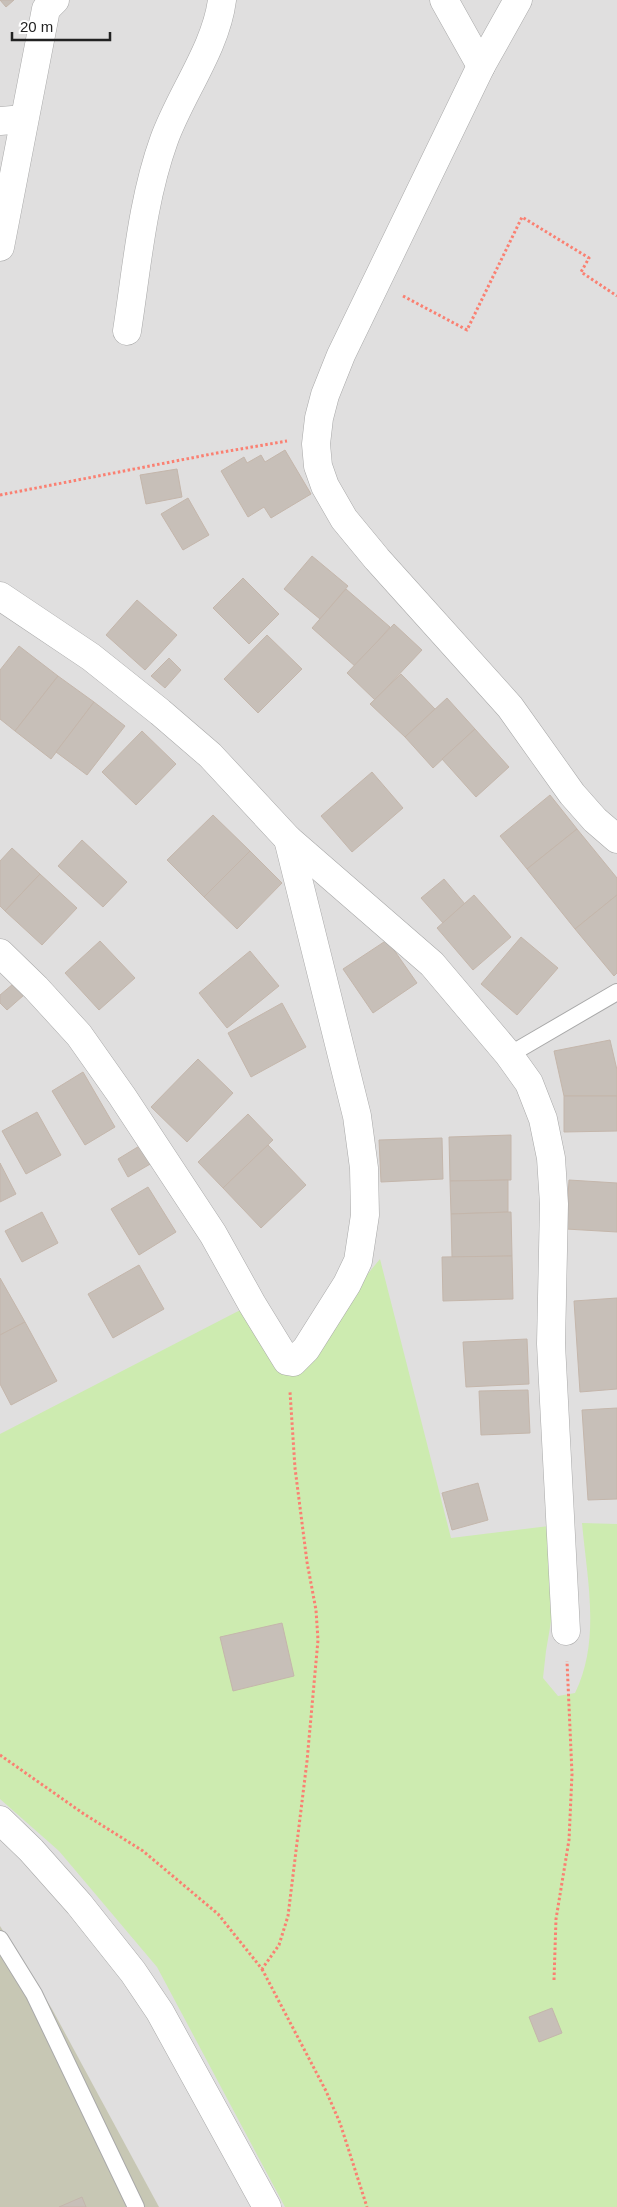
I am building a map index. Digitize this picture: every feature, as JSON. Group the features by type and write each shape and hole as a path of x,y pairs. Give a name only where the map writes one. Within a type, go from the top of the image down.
{"street":[{"path":"0,247 12,120 46,9 55,0"},
{"path":"127,331 146,204 154,169 172,118 216,26 222,0"},
{"path":"444,0 481,66"},
{"path":"518,0 481,66 341,355 325,395 319,418 317,436 318,466 325,486 344,519 448,640 510,707 572,794 595,820 617,839"},
{"path":"0,596 91,657 210,755 288,839 432,964 509,1055 529,1083 543,1120 551,1158 554,1204 551,1344 566,1631"},
{"path":"0,954 36,988 79,1035 122,1096 213,1234 252,1304 288,1361 293,1362 306,1349 347,1284 358,1261 365,1215 364,1168 357,1116 288,839"},
{"path":"0,1820 31,1850 79,1904 133,1972 160,2012 267,2207"}],"lane":[{"path":"509,1055 617,992"},
{"path":"0,1939 34,1994 136,2207"}],"path":[{"path":"398,293 467,330 522,217 589,258 580,272 617,296"},
{"path":"0,496 208,454 317,436"},
{"path":"262,1969 279,1945 288,1916 307,1761 318,1640 316,1610 307,1562 296,1468 288,1361"},
{"path":"554,1980 556,1919 569,1840 572,1774 566,1631"},
{"path":"0,1755 84,1814 143,1851 218,1914 262,1969 326,2091 340,2123 367,2207"}],"shaded area":[{"path":"0,0 617,0 617,2207 0,2207"},
{"path":"0,1926 52,2009 159,2207 0,2207"}],"green space":[{"path":"380,1259 451,1538 549,1526 555,1598 543,1678 558,1696 575,1693 583,1673 588,1652 590,1631 589,1587 582,1523 617,1524 617,2207 285,2207 157,1967 59,1851 0,1799 0,1434 252,1304 287,1361 306,1349"}],"building":[{"path":"0,0 14,0 6,7"},
{"path":"285,450 311,494 271,518 264,507 248,517 221,471 244,457 247,463 261,455 265,462"},
{"path":"177,469 182,497 146,504 140,475"},
{"path":"188,498 209,535 183,550 161,514"},
{"path":"312,556 348,586 320,619 284,589"},
{"path":"243,578 279,614 249,644 213,608"},
{"path":"346,589 390,627 356,667 312,628"},
{"path":"137,600 177,635 145,670 106,635"},
{"path":"394,624 422,650 375,700 347,673"},
{"path":"267,635 302,669 258,713 224,679"},
{"path":"19,646 58,676 15,731 0,719 0,670"},
{"path":"169,658 181,670 165,688 151,676"},
{"path":"401,674 435,709 405,737 370,704"},
{"path":"58,676 94,702 51,759 15,731"},
{"path":"447,698 475,729 433,768 405,737"},
{"path":"94,702 125,726 87,775 56,752"},
{"path":"475,729 509,767 476,797 442,759"},
{"path":"142,731 176,764 136,805 102,772"},
{"path":"372,772 403,808 352,852 321,816"},
{"path":"550,795 577,829 527,869 500,836"},
{"path":"213,815 250,851 204,897 167,860"},
{"path":"577,829 617,878 617,895 575,929 527,869"},
{"path":"82,840 127,882 103,907 58,866"},
{"path":"12,848 40,874 5,911 0,906 0,861"},
{"path":"250,851 282,883 237,929 204,897"},
{"path":"40,874 77,908 42,945 5,911"},
{"path":"444,879 465,904 443,923 421,898"},
{"path":"474,895 511,937 473,970 437,928"},
{"path":"617,895 617,973 614,976 575,929"},
{"path":"521,937 558,968 517,1015 481,984"},
{"path":"387,940 417,983 373,1013 343,969"},
{"path":"100,941 135,978 99,1010 65,973"},
{"path":"250,951 279,986 227,1028 199,993"},
{"path":"13,984 24,995 7,1010 0,1003 0,995"},
{"path":"282,1003 306,1047 251,1077 228,1033"},
{"path":"610,1040 617,1070 617,1096 564,1096 554,1051"},
{"path":"198,1059 233,1093 187,1142 151,1107"},
{"path":"83,1072 115,1127 85,1145 52,1091"},
{"path":"564,1096 617,1096 617,1131 564,1132"},
{"path":"37,1112 61,1155 26,1174 2,1131"},
{"path":"248,1114 273,1140 223,1188 198,1162"},
{"path":"511,1135 511,1180 450,1181 449,1137"},
{"path":"442,1138 443,1179 381,1182 379,1140"},
{"path":"141,1145 152,1163 128,1177 118,1159"},
{"path":"268,1145 306,1185 261,1228 223,1188"},
{"path":"0,1163 16,1194 0,1202"},
{"path":"508,1180 508,1212 451,1214 450,1181"},
{"path":"569,1180 617,1183 617,1232 566,1229"},
{"path":"148,1187 176,1232 139,1255 111,1209"},
{"path":"42,1212 58,1243 22,1262 5,1231"},
{"path":"511,1212 512,1256 452,1257 451,1214"},
{"path":"512,1256 513,1299 443,1301 442,1257"},
{"path":"139,1265 164,1309 113,1338 88,1294"},
{"path":"0,1278 25,1322 0,1335"},
{"path":"617,1298 617,1389 580,1392 574,1301"},
{"path":"25,1322 57,1381 11,1405 0,1384 0,1335"},
{"path":"527,1339 529,1384 466,1387 463,1342"},
{"path":"528,1390 530,1433 481,1435 479,1391"},
{"path":"617,1408 617,1499 588,1500 582,1410"},
{"path":"478,1483 488,1520 452,1530 442,1493"},
{"path":"282,1623 294,1676 233,1691 220,1637"},
{"path":"552,2008 562,2033 539,2042 529,2017"},
{"path":"82,2197 86,2207 59,2207"}]}
